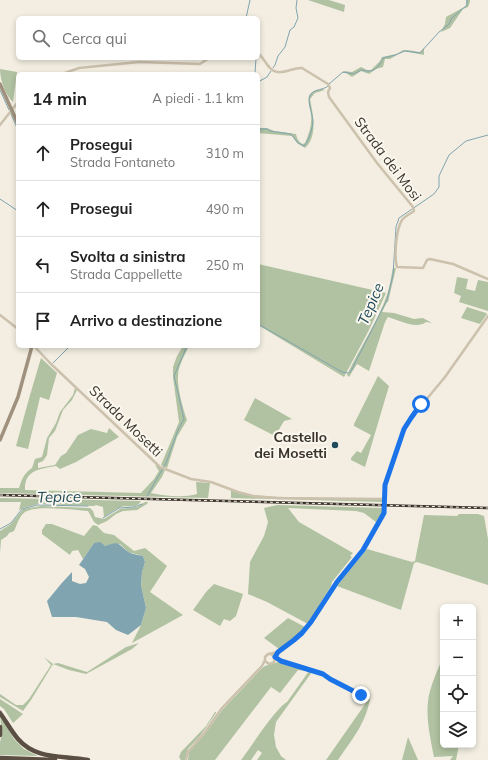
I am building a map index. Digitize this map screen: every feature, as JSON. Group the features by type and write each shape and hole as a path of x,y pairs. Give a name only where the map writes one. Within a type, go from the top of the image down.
{"highway":[{"path":"0,713 18,740 33,751 48,756 88,760"},
{"path":"0,727 0,735"},
{"path":"0,758 61,760"}],"main road":[{"path":"0,84 16,119"},
{"path":"0,440 18,397 32,348"}],"street":[{"name":"Strada dei Mosi","path":"260,55 271,70 282,73 302,68 328,84 330,88 328,92 329,97 377,163 413,207 414,211 399,224 397,240 397,267 423,268 427,260 430,259 453,264 488,279"},
{"path":"68,72 79,68 139,62 200,64 205,60"},
{"path":"0,124 16,105"},
{"path":"0,315 16,327"},
{"path":"274,661 278,652 294,640 311,622 337,582 363,550 384,513 385,485 404,429 411,418 445,377 488,316"},
{"name":"Strada Mosetti","path":"35,348 160,467 190,479 211,482 253,496 276,498 299,497 385,499"},
{"path":"186,759 188,752 205,732 227,701 262,666 266,655 278,652"},
{"path":"270,654 281,661 323,674 367,697"},
{"path":"265,660 269,664"},
{"path":"262,666 274,661 281,661"}],"green space":[{"path":"308,0 329,0 345,5 344,12"},
{"path":"466,0 470,0 468,7 463,9 450,28 441,32 445,24 446,17 466,6"},
{"path":"424,48 424,55 404,51 390,59 385,59 383,67 376,69 369,74 361,71 352,77 346,73 342,73 344,71 352,72 361,67 371,70 382,57 397,54 403,50 420,52"},
{"path":"0,69 17,72 13,102 4,87"},
{"path":"316,90 325,90 315,93 310,99 314,125 312,137 305,148 297,143 292,136 260,133 260,128 267,128 274,131 296,134 300,142 303,144 305,143 311,122 311,113 308,101 309,96"},
{"path":"260,264 386,293 369,330 344,377 260,326"},
{"path":"393,268 396,268 388,302 382,312 394,313 414,319 423,318 432,323 426,322 412,325 388,317 369,371 357,364 349,377 347,375 383,305 388,292"},
{"path":"457,277 468,279 466,289 475,291 478,280 488,282 488,311 459,302 461,296 454,293"},
{"path":"467,307 487,314 480,324 461,318"},
{"path":"182,348 188,348 178,372 178,386 187,420 177,437 167,468 161,465 179,422 173,377 173,367"},
{"path":"41,358 57,373 49,400 40,397 28,449 16,446"},
{"path":"378,376 389,386 365,467 351,460 351,458 357,451 361,453 371,435 354,426 354,424"},
{"path":"75,388 77,390 72,400 63,410 55,431 49,438 47,455 43,461 38,463 38,468 55,465 61,456 66,453 78,435 91,429 107,433 109,428 119,437 76,462 60,469 56,466 44,468 30,474 25,483 25,490 141,493 159,471 155,465 165,470 151,493 174,496 192,495 197,494 196,482 210,483 208,498 0,493 0,488 19,488 24,476 32,468 35,459 42,457 47,438 56,423 60,412 73,395"},
{"path":"255,398 292,419 284,421 275,436 244,420"},
{"path":"231,490 250,496 383,500 383,502 231,498"},
{"path":"0,498 141,501 135,506 124,506 114,510 104,517 103,507 96,505 38,504 19,510 21,502 0,502"},
{"path":"145,502 148,502 137,510 123,511 98,525 94,522 88,511 55,508 38,509 25,512 18,521 14,531 9,533 1,540 0,553 0,531 11,524 23,509 41,506 90,508 95,517 104,519 120,509 137,507"},
{"path":"277,505 383,508 383,512 376,522 364,513 356,511 288,508 299,522 353,553 350,556 352,557 332,582 308,624 267,602 248,594 250,562 264,536 268,522 264,508"},
{"path":"459,514 478,514 484,516 488,539 488,585 417,562 414,563 401,610 337,586 367,549 412,562 415,561 424,515 457,516"},
{"path":"46,524 52,524 84,536 93,525 97,526 104,533 114,535 134,551 145,548 167,566 150,592 183,615 132,643 141,625 146,608 141,585 142,572 145,562 143,556 128,552 120,544 105,546 94,543 83,559 78,550 72,551 70,555 42,534 42,530"},
{"path":"214,584 243,594 236,616 230,621 224,619 220,626 193,610"},
{"path":"288,618 305,627 293,640 279,649 264,638"},
{"path":"139,643 132,649 86,674 53,664 58,663 87,672 126,647"},
{"path":"44,657 53,664 23,711 0,697 0,694 16,705 23,705 29,699 51,665"},
{"path":"278,662 307,671 298,670 280,693 271,687 215,760 188,760 189,752 204,735 223,709 261,669 265,666"},
{"path":"440,664 440,748 458,748 456,760 450,760 453,756 434,757 428,726 428,703 433,680"},
{"path":"309,671 312,672 276,722 274,735 276,747 281,756 286,760 257,760 262,753 258,750 251,760 241,760 276,712 287,702"},
{"path":"0,699 23,714 13,723 4,709 0,706"},
{"path":"370,699 362,724 338,760 326,760 368,700"},
{"path":"215,712 216,713 200,736 188,749 185,760 181,760 179,757 181,752 206,726"},
{"path":"0,715 14,739 24,749 38,756 0,755 0,742 2,734"},
{"path":"408,737 418,760 402,760"}],"water":[{"path":"100,542 105,546 115,543 118,544 129,552 143,556 145,562 142,572 141,585 146,608 141,625 128,635 116,630 107,622 76,617 52,617 47,601 72,572 72,581 80,584 86,583 89,577 85,569 79,565 94,543"}],"waterway":[{"path":"246,16 250,0"},
{"path":"273,68 278,56 285,47 290,30 294,27 298,18 296,8 297,0"},
{"path":"329,84 343,72 354,74 361,70 371,71 379,65 383,58 405,51 420,53 439,32 449,24 452,18 467,5 467,0"},
{"path":"255,72 256,60"},
{"path":"260,81 267,77 271,71"},
{"path":"260,129 291,134 298,143 304,146 310,135 313,122 309,104 311,94 328,86"},
{"path":"0,90 9,110"},
{"path":"11,114 16,125"},
{"name":"Tepice","path":"260,325 342,372 348,373 351,371 387,300 393,275 396,227 399,218 434,194 439,187 439,176 449,155 466,141 488,135"},
{"path":"0,199 16,210"},
{"path":"53,363 68,348"},
{"name":"Tepice","path":"147,496 166,463 178,430 184,419 174,376 186,348"},
{"name":"Tepice","path":"103,518 119,508 134,507 142,504"},
{"name":"Tepice","path":"0,529 11,523 22,509 37,505 88,506"}],"railway":[{"path":"0,495 488,508"}],"place":[{"name":"Castello dei Mosetti","path":"335,445"}],"route":[{"path":"361,695 323,674 281,661 275,657 278,652 302,633 337,582 363,550 384,513 385,485 404,429 421,404"}]}
